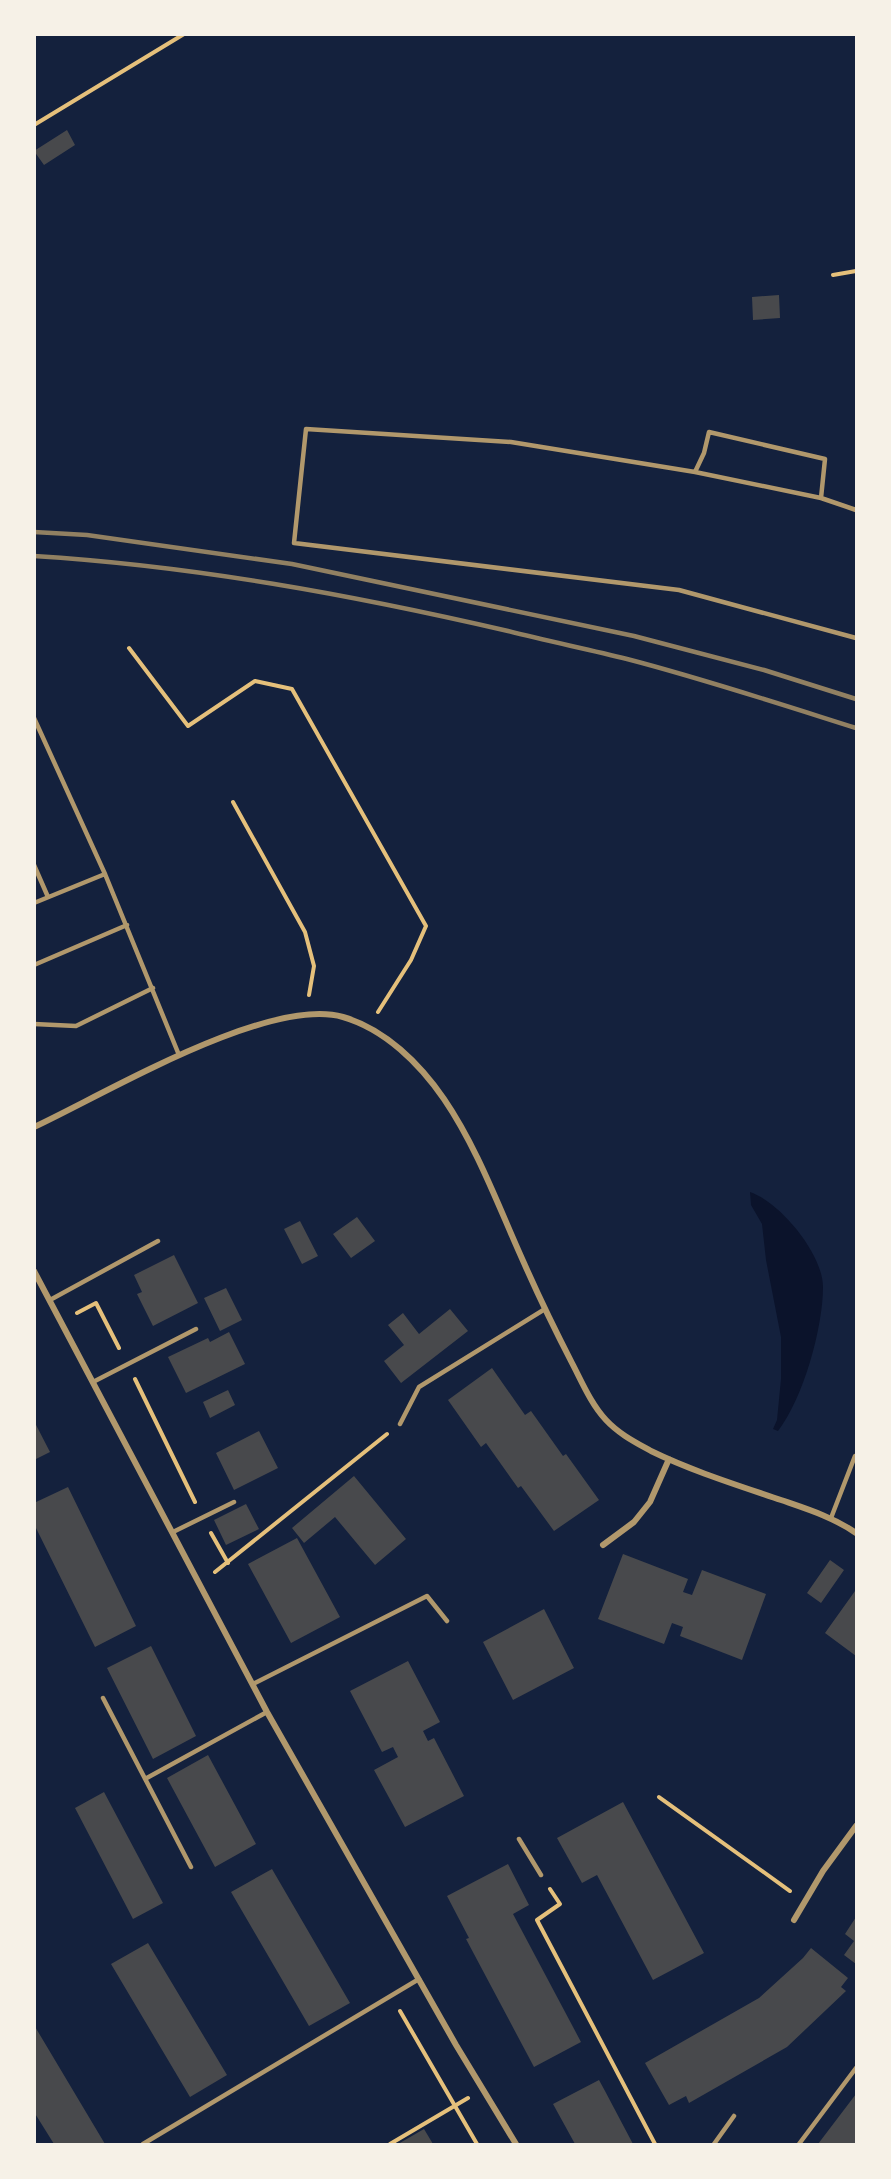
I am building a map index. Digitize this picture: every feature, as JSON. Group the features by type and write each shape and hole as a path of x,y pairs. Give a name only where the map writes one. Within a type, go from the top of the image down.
{"street":[{"path":"34,1127 179,1055 245,1028 306,1015 341,1016 367,1027 380,1034 416,1063 444,1100 478,1161 545,1309 590,1398 605,1419 624,1437 669,1459 831,1518 856,1533"},
{"path":"34,1271 267,1712 481,2090 516,2145"},
{"path":"603,1545 634,1522 650,1502 669,1459"},
{"path":"794,1920 823,1871 856,1826"}],"lane":[{"path":"856,510 820,498 695,472 511,442 306,429 294,543 679,590 856,638"},
{"path":"695,472 705,453 709,432 825,459 820,498"},
{"path":"34,718 127,925 179,1055"},
{"path":"34,865 48,897"},
{"path":"34,903 105,874"},
{"path":"34,964 127,925"},
{"path":"34,1024 76,1026 153,988"},
{"path":"50,1300 158,1241"},
{"path":"400,1424 418,1387 545,1309"},
{"path":"93,1382 196,1329"},
{"path":"831,1518 855,1456"},
{"path":"173,1532 234,1502"},
{"path":"253,1684 427,1596 447,1622"},
{"path":"103,1698 191,1867"},
{"path":"145,1779 267,1712"},
{"path":"519,1839 541,1875"},
{"path":"143,2145 419,1979"},
{"path":"799,2145 856,2068"},
{"path":"714,2145 734,2116"}],"path":[{"path":"34,125 184,34"},
{"path":"833,275 856,271"},
{"path":"129,648 188,726 255,681 292,689 426,926 411,960 367,1027"},
{"path":"234,802 305,932 314,966 306,1015"},
{"path":"61,1321 96,1302 202,1517 228,1563"},
{"path":"199,1582 228,1563 400,1424"},
{"path":"659,1797 806,1902"},
{"path":"541,1875 560,1904 537,1920 655,2145"},
{"path":"391,1995 477,2145"},
{"path":"390,2145 481,2090"}],"water":[{"path":"750,1192 774,1206 798,1231 816,1260 823,1287 819,1322 810,1362 796,1401 778,1431 773,1429 777,1420 781,1379 781,1337 766,1260 762,1224 751,1205"}],"building":[{"path":"67,130 75,145 44,165 34,151"},
{"path":"779,295 780,318 753,320 752,297"},
{"path":"357,1217 375,1241 351,1258 333,1234"},
{"path":"300,1221 318,1256 302,1264 284,1229"},
{"path":"174,1255 198,1303 153,1326 137,1294 142,1292 134,1275"},
{"path":"226,1288 242,1320 220,1331 204,1298"},
{"path":"450,1309 468,1331 401,1383 384,1361 404,1345 388,1325 403,1313 419,1334"},
{"path":"229,1332 245,1364 186,1393 168,1357 208,1338 210,1342"},
{"path":"492,1368 525,1415 531,1411 563,1456 566,1454 599,1500 554,1531 521,1486 518,1488 486,1443 481,1447 448,1400"},
{"path":"228,1390 235,1405 210,1418 203,1402"},
{"path":"34,1421 50,1452 34,1460"},
{"path":"259,1431 278,1468 234,1490 216,1453"},
{"path":"354,1476 406,1539 375,1565 335,1517 304,1543 292,1528"},
{"path":"68,1487 136,1626 95,1647 34,1524 34,1503"},
{"path":"246,1504 259,1529 226,1545 214,1520"},
{"path":"297,1538 340,1617 291,1643 248,1564"},
{"path":"623,1554 688,1579 683,1592 692,1595 702,1570 766,1594 742,1660 680,1636 683,1627 672,1623 664,1644 598,1619"},
{"path":"830,1560 844,1570 821,1603 807,1593"},
{"path":"855,1591 856,1593 856,1656 825,1633"},
{"path":"544,1609 574,1668 513,1700 483,1642"},
{"path":"151,1646 196,1736 153,1759 107,1668"},
{"path":"408,1661 440,1722 423,1731 428,1741 434,1738 464,1796 405,1827 374,1770 398,1757 393,1747 382,1752 350,1691"},
{"path":"208,1755 256,1844 215,1867 167,1778"},
{"path":"104,1792 163,1903 133,1919 75,1808"},
{"path":"623,1802 704,1953 653,1980 597,1875 582,1883 557,1838"},
{"path":"508,1864 529,1905 513,1914 581,2042 534,2067 466,1939 469,1938 447,1896"},
{"path":"272,1869 350,2003 309,2026 231,1892"},
{"path":"856,1917 856,1964 844,1955 854,1941 845,1934"},
{"path":"148,1943 227,2075 190,2097 111,1964"},
{"path":"811,1948 848,1978 841,1987 846,1991 787,2047 689,2103 686,2096 669,2105 645,2063 759,1998"},
{"path":"34,2025 105,2144 54,2144 34,2112"},
{"path":"599,2080 633,2144 575,2144 553,2104"},
{"path":"856,2094 856,2144 818,2144"},
{"path":"424,2129 433,2144 398,2144"}],"railway":[{"path":"34,532 87,535 292,564 634,636 764,670 856,699"},
{"path":"34,556 214,575 391,606 627,659 713,683 856,728"}]}
